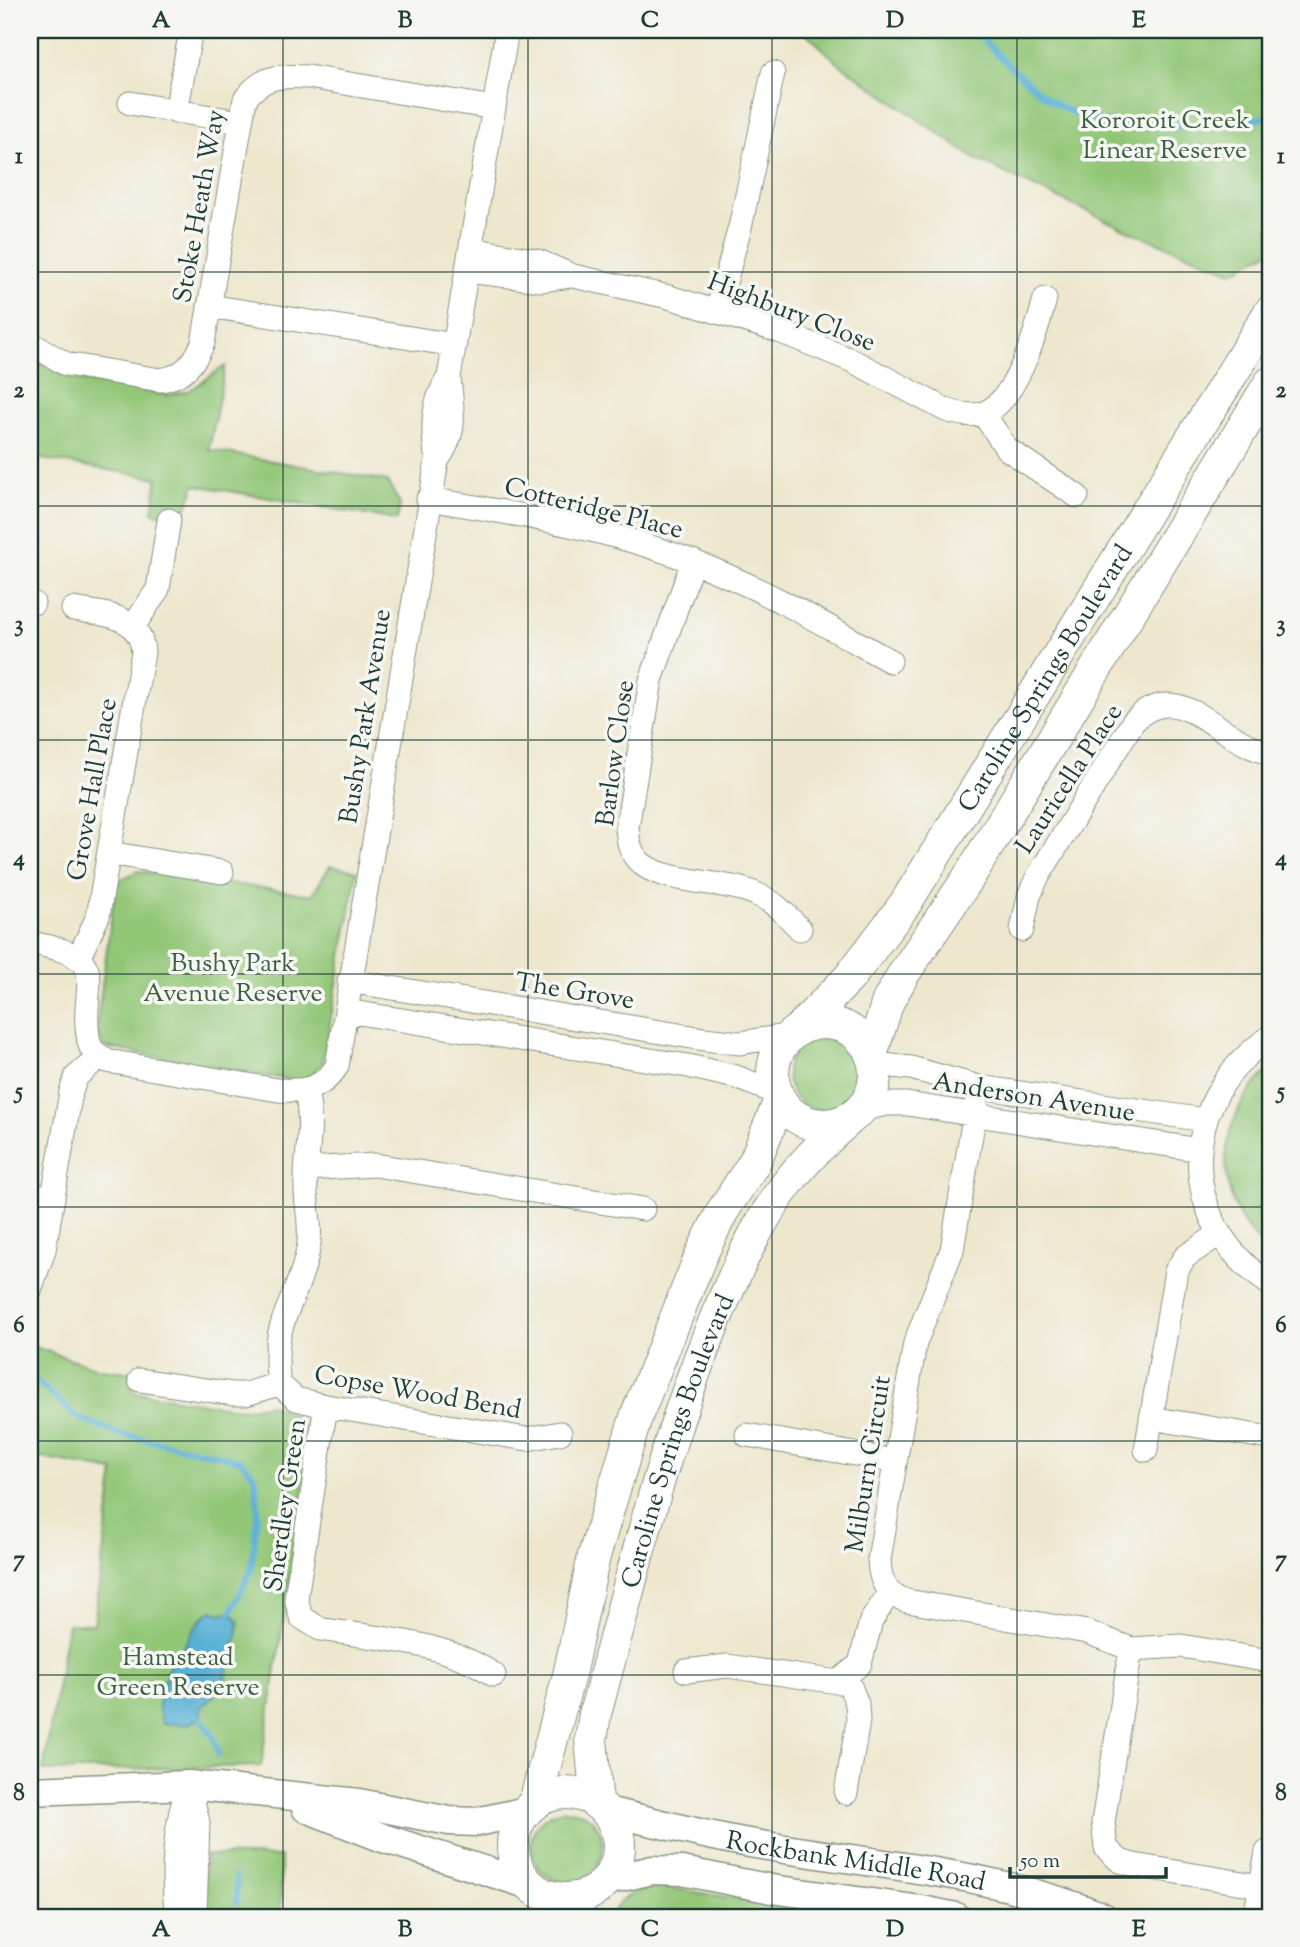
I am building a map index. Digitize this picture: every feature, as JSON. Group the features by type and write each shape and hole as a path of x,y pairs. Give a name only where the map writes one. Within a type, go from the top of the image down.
{"main road":[{"name":"Caroline Springs Boulevard","path":"795,1032 876,946 905,904 1270,312"},
{"name":"Caroline Springs Boulevard","path":"873,1059 888,1001 904,973 967,880 1270,383"},
{"path":"815,1024 832,1024 849,1029 862,1040 873,1059 873,1089 857,1113 838,1123 821,1125 805,1121 790,1112 778,1096 773,1078 774,1062 781,1047 795,1032 815,1024"},
{"name":"Caroline Springs Boulevard","path":"531,1807 570,1671 594,1556 636,1417 701,1255 722,1212 755,1161 778,1096"},
{"name":"Caroline Springs Boulevard","path":"601,1807 591,1740 595,1714 649,1505 694,1372 764,1217 819,1146 857,1113"},
{"path":"573,1794 601,1807 614,1823 619,1845 615,1868 603,1883 588,1894 559,1899 534,1897 519,1872 513,1840 531,1807 547,1797 573,1794"},
{"path":"594,1917 603,1883"}],"street":[{"path":"176,112 191,30"},
{"name":"Bushy Park Avenue","path":"306,1091 319,1086 337,1066 428,499 437,461 452,436 454,418 449,377 507,30"},
{"path":"717,312 741,223 773,73"},
{"name":"Stoke Heath Way","path":"30,343 66,364 160,380 172,378 192,365 198,355 209,306 244,100 263,80 278,76 308,78 494,108"},
{"path":"130,103 240,122"},
{"name":"Highbury Close","path":"469,260 541,280 573,276 670,297 853,360 946,410 960,414 983,413"},
{"path":"1045,299 1028,353 1004,396 983,413 1007,449 1077,496"},
{"path":"209,306 455,345"},
{"name":"Cotteridge Place","path":"428,499 569,524 693,561 777,598 890,661"},
{"path":"73,609 114,616 133,627 159,589 169,520"},
{"name":"Barlow Close","path":"693,561 651,680 627,828 630,847 637,860 651,870 723,883 758,894 776,906 800,929"},
{"name":"Grove Hall Place","path":"78,959 98,916 143,652 142,642 133,627"},
{"name":"Lauricella Place","path":"1022,930 1029,896 1037,878 1133,722 1143,711 1156,704 1179,704 1246,745 1270,752"},
{"path":"109,853 222,872"},
{"path":"30,943 54,946 78,959 88,972 90,985 87,1034 92,1050 99,1057 107,1061 274,1090 306,1091"},
{"name":"The Grove","path":"349,981 704,1040 740,1043 795,1032"},
{"path":"346,1011 688,1066 736,1077 778,1096"},
{"path":"1270,1037 1248,1054 1229,1074 1202,1135 1201,1187 1209,1215 1219,1234 1252,1271 1270,1284"},
{"path":"30,1290 44,1250 71,1092 76,1077 99,1057"},
{"name":"Anderson Avenue","path":"873,1059 979,1087 1202,1135"},
{"name":"Milburn Circuit","path":"890,1592 881,1581 879,1560 894,1461 915,1343 952,1250 979,1087"},
{"name":"Copse Wood Bend","path":"306,1091 312,1119 306,1169 310,1220 308,1251 278,1332 275,1360 279,1384 296,1399 326,1406 527,1439 560,1433"},
{"name":"Anderson Avenue","path":"857,1113 886,1104 907,1104 974,1115 1202,1135"},
{"path":"306,1169 375,1165 643,1209"},
{"path":"30,1194 53,1198"},
{"path":"1146,1450 1176,1271 1185,1257 1219,1234"},
{"path":"140,1380 233,1394 246,1394 279,1384"},
{"name":"Sherdley Green","path":"326,1406 296,1598 301,1617 320,1629 453,1652 475,1661 494,1675"},
{"path":"1151,1418 1270,1438"},
{"path":"747,1435 894,1461"},
{"path":"686,1671 727,1666 827,1683 847,1678 860,1664 870,1621 890,1592 906,1601 1087,1632 1131,1649 1181,1646 1270,1661"},
{"path":"1131,1649 1103,1822 1106,1848 1113,1857 1127,1863 1261,1885"},
{"path":"846,1793 858,1721 857,1704 847,1678"},
{"path":"30,1791 189,1785 359,1803 449,1821 477,1822 531,1807"},
{"path":"177,1917 178,1829 181,1808 189,1785"},
{"path":"189,1785 198,1822 195,1917"},
{"path":"261,1792 534,1897"},
{"name":"Rockbank Middle Road","path":"601,1807 749,1843 998,1884 1103,1917"},
{"path":"1255,1917 1266,1852"},
{"name":"Rockbank Middle Road","path":"603,1883 652,1870 682,1871 772,1889 956,1917"}],"green space":[{"name":"Kororoit Creek Linear Reserve","path":"803,30 1270,30 1270,251 1232,272 1129,231 975,159 838,63"},
{"path":"30,358 71,379 167,395 189,391 225,366 209,450 387,481 400,504 397,520 195,485 183,518 153,513 157,478 30,457"},
{"name":"Bushy Park Avenue Reserve","path":"330,866 357,871 323,1063 310,1077 296,1081 104,1047 96,1030 116,882 138,871 312,895"},
{"path":"823,1038 843,1044 853,1054 859,1074 853,1094 843,1104 823,1110 803,1104 793,1094 787,1074 793,1054 803,1044"},
{"path":"1270,1069 1270,1251 1250,1232 1236,1210 1228,1186 1226,1161 1229,1136 1238,1111 1251,1089"},
{"name":"Hamstead Green Reserve","path":"35,1347 100,1369 133,1373 132,1392 242,1409 270,1404 299,1418 311,1442 261,1766 43,1771 68,1624 94,1624 114,1471 30,1456 30,1354"},
{"path":"567,1810 587,1816 597,1826 603,1846 597,1866 587,1876 567,1882 547,1876 537,1866 531,1846 537,1826 547,1816"},
{"path":"206,1855 281,1857 281,1917 203,1917"},
{"path":"662,1887 859,1917 611,1917 625,1898 646,1889"}],"water":[{"path":"213,1610 219,1614 231,1612 239,1621 232,1657 223,1681 210,1700 201,1707 201,1718 186,1725 163,1723 159,1700 169,1665 181,1652 194,1629"}],"waterway":[{"path":"973,30 1013,69 1056,104 1104,122 1161,127 1219,124 1270,117"},
{"path":"30,1375 77,1417 116,1433 240,1460 255,1477 258,1508 251,1571 231,1612"},
{"path":"201,1718 214,1738 219,1755"},
{"path":"236,1876 237,1902"}]}
